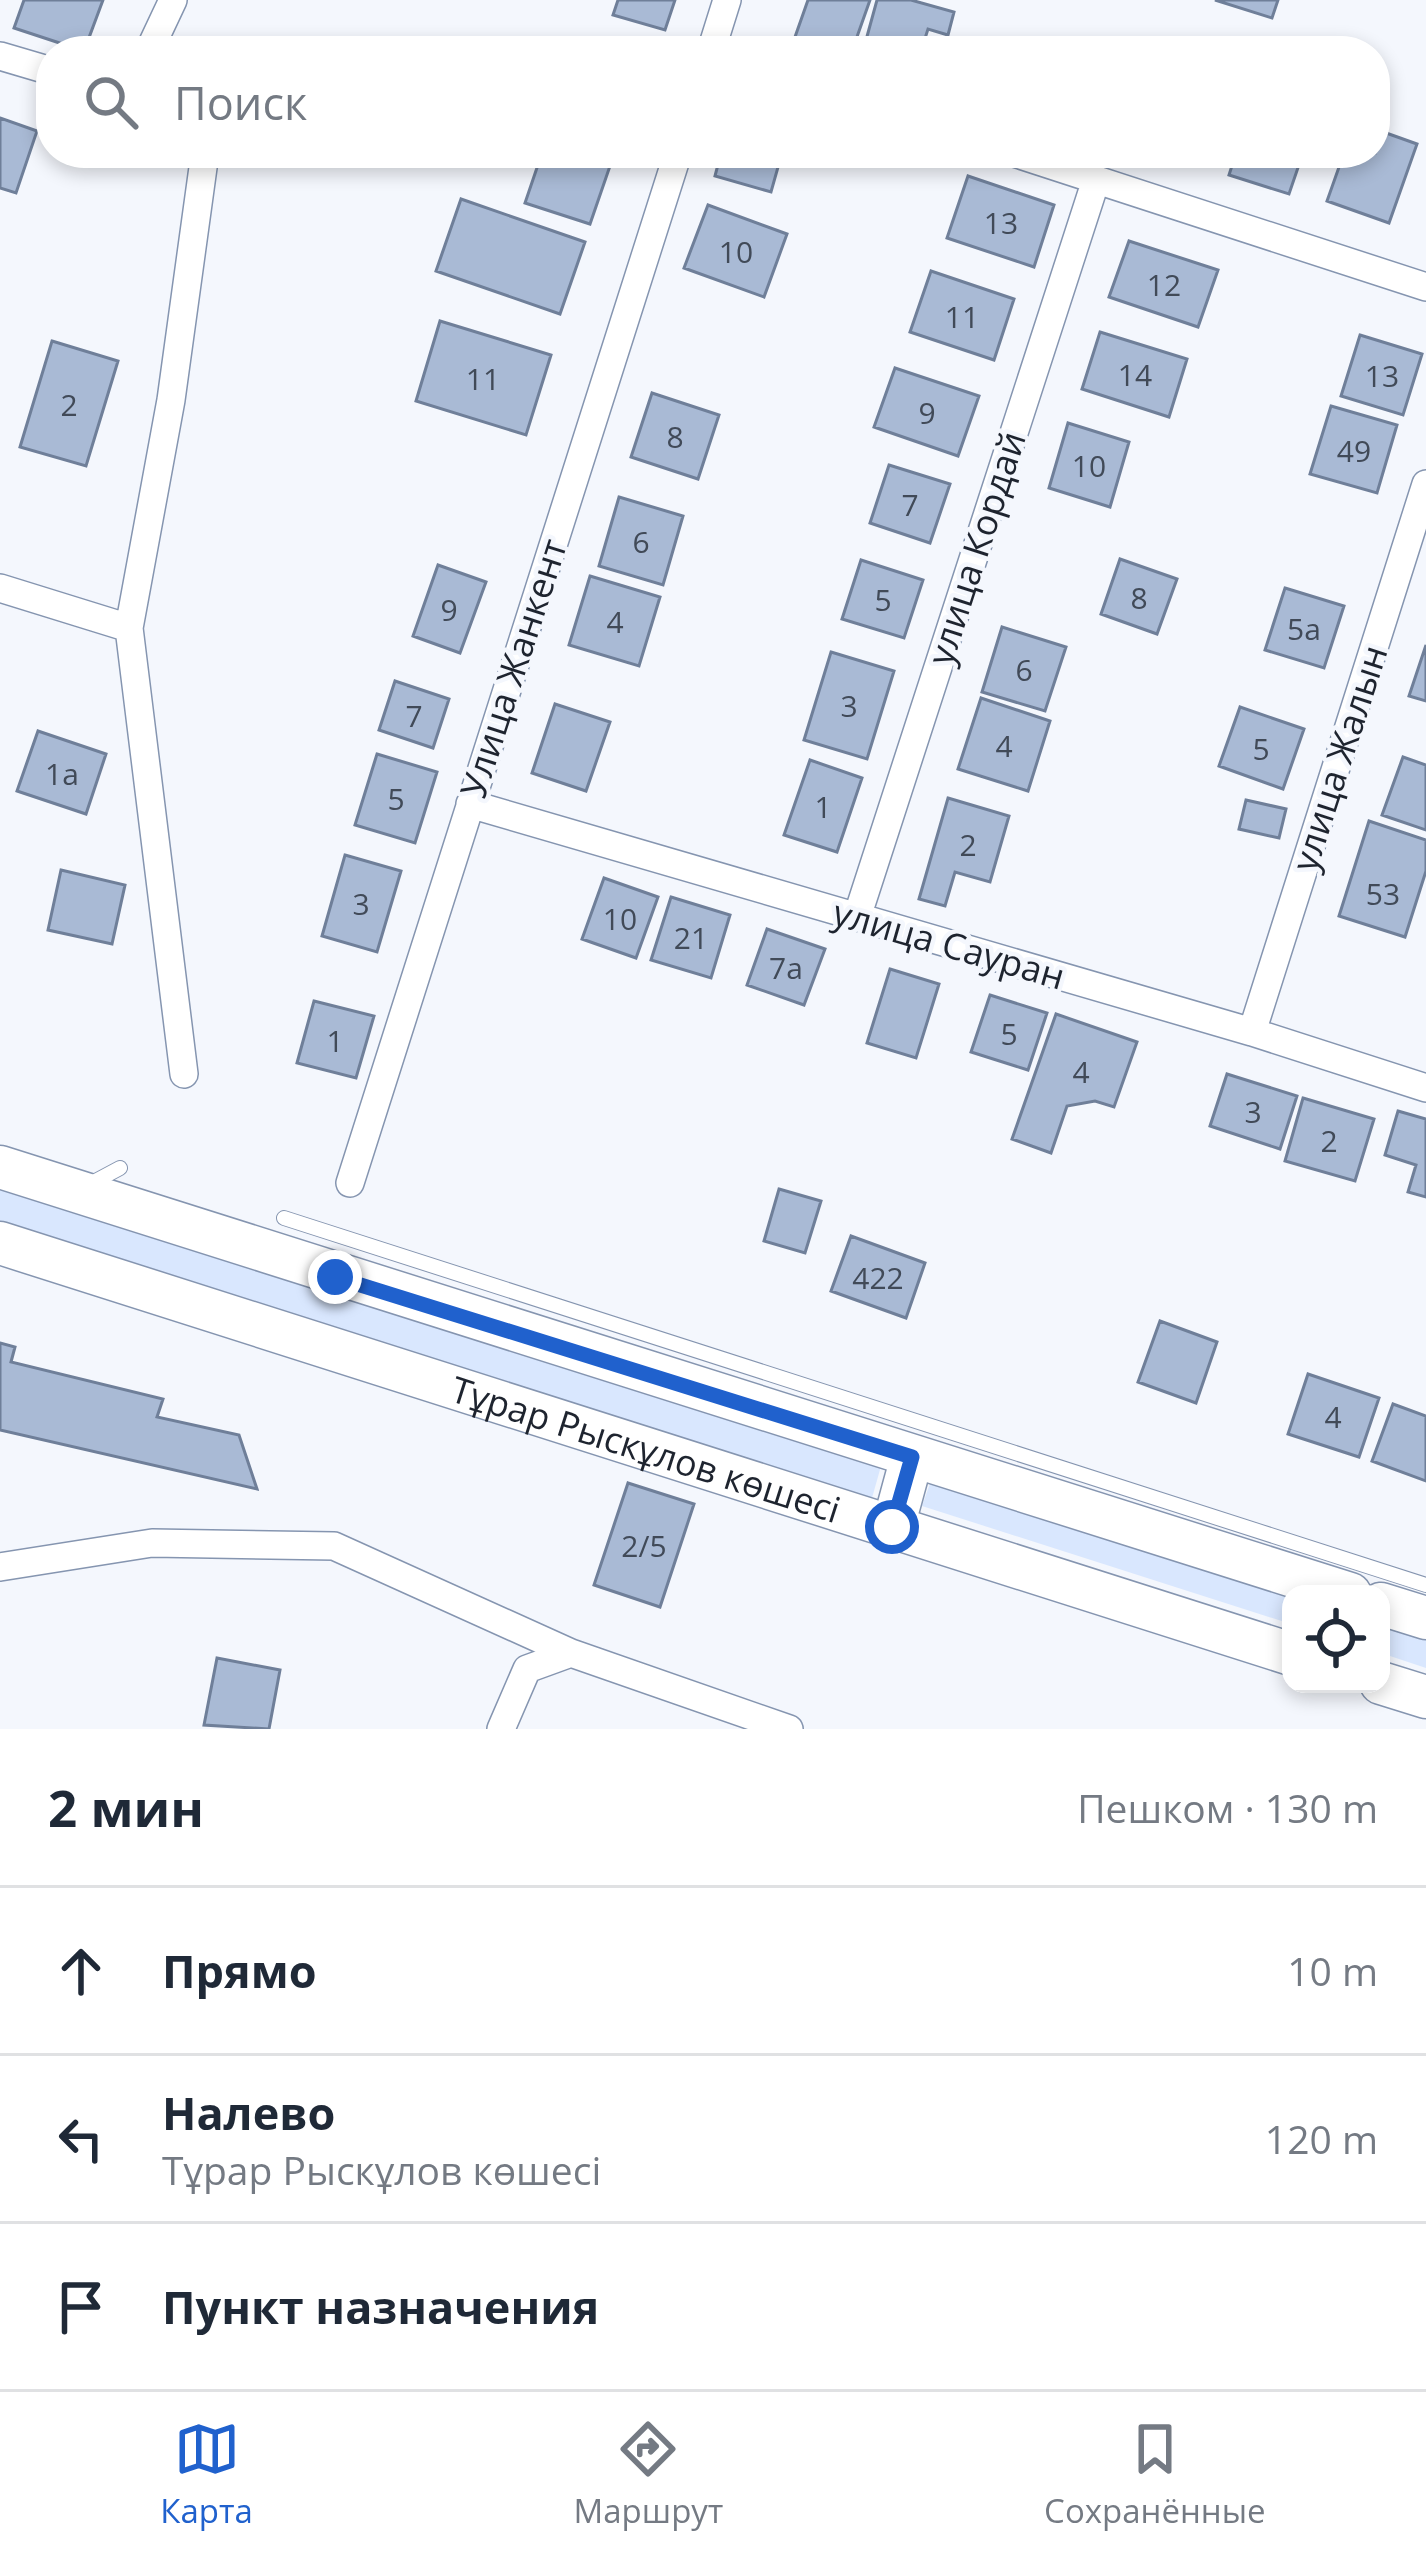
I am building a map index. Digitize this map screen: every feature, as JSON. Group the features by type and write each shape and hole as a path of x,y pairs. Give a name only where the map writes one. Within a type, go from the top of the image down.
{"main road":[{"name":"Тұрар Рыскұлов көшесі","path":"0,1167 1321,1585"},
{"name":"Тұрар Рыскұлов көшесі","path":"0,1243 1282,1651"},
{"path":"892,1527 912,1457"},
{"path":"1390,1607 1426,1618"},
{"path":"1390,1686 1426,1697"}],"street":[{"path":"156,36 173,0"},
{"path":"716,36 727,0"},
{"path":"0,56 36,66"},
{"path":"184,1074 129,628 170,400 203,168"},
{"name":"Улица Жанкент","path":"350,1183 673,168"},
{"path":"1059,168 1426,286"},
{"name":"улица Кордай","path":"856,917 1096,180"},
{"name":"улица Жалын","path":"1252,1032 1426,484"},
{"path":"0,588 129,628"},
{"name":"улица Сауран","path":"470,804 1252,1032 1426,1088"},
{"path":"0,1567 152,1543 334,1546 571,1653 789,1729"},
{"path":"501,1729 527,1669 571,1653"}],"lane":[{"path":"75,1192 120,1168"},
{"path":"284,1218 1426,1585"}],"shaded area":[{"path":"0,1188 881,1466 872,1498 0,1222"},
{"path":"932,1478 1282,1591 1282,1621 922,1506"},
{"path":"1390,1626 1426,1637 1426,1668 1390,1656"}],"building":[{"path":"24,0 103,0 90,36 38,36 14,28"},
{"path":"618,0 675,0 665,30 613,15"},
{"path":"808,0 870,0 857,36 795,36"},
{"path":"877,0 911,0 954,12 948,35 928,29 926,36 867,36"},
{"path":"1215,0 1278,0 1272,18"},
{"path":"0,118 36,134 16,193 0,188"},
{"path":"1390,134 1417,144 1389,223 1327,201 1339,168 1390,168"},
{"path":"537,168 609,168 590,224 525,203"},
{"path":"717,168 778,168 771,192 715,176"},
{"path":"1231,168 1298,168 1289,194 1229,175"},
{"path":"968,176 1054,205 1034,267 947,238"},
{"path":"461,199 585,242 560,314 436,271"},
{"path":"708,205 787,234 764,297 684,268"},
{"path":"1129,241 1218,270 1198,327 1109,297"},
{"path":"931,271 1014,299 994,360 910,332"},
{"path":"440,321 551,355 526,435 416,401"},
{"path":"1100,332 1187,359 1169,417 1082,389"},
{"path":"1360,335 1422,354 1403,415 1341,396"},
{"path":"52,341 118,361 86,466 20,447"},
{"path":"895,368 979,396 958,456 874,427"},
{"path":"652,393 719,415 698,479 631,457"},
{"path":"1331,406 1397,425 1377,493 1310,474"},
{"path":"1068,423 1129,442 1110,507 1049,488"},
{"path":"889,465 950,484 930,543 870,523"},
{"path":"619,497 683,516 663,585 599,566"},
{"path":"1120,559 1177,579 1157,634 1101,614"},
{"path":"861,560 923,580 904,638 842,619"},
{"path":"438,565 486,582 460,653 413,636"},
{"path":"590,576 660,597 639,666 569,645"},
{"path":"1285,588 1344,606 1324,668 1265,650"},
{"path":"1002,627 1066,647 1045,711 982,692"},
{"path":"1426,645 1426,701 1409,696"},
{"path":"831,652 894,671 867,759 804,740"},
{"path":"395,681 449,699 433,748 379,730"},
{"path":"981,698 1050,721 1028,791 958,769"},
{"path":"555,704 610,722 586,791 532,773"},
{"path":"1240,707 1304,729 1283,789 1219,766"},
{"path":"38,731 106,754 86,814 17,791"},
{"path":"377,754 437,772 415,843 355,825"},
{"path":"1403,757 1426,765 1426,830 1382,815"},
{"path":"810,760 862,778 837,852 784,835"},
{"path":"948,798 1009,816 990,882 955,872 945,906 919,899"},
{"path":"1246,800 1286,809 1279,838 1239,829"},
{"path":"1369,821 1426,840 1426,871 1405,937 1339,916"},
{"path":"345,855 401,871 377,952 322,936"},
{"path":"61,870 125,885 112,944 48,930"},
{"path":"604,878 658,897 636,958 582,939"},
{"path":"671,897 730,915 711,978 651,960"},
{"path":"767,929 825,949 804,1005 747,985"},
{"path":"890,969 939,984 916,1058 867,1043"},
{"path":"990,995 1047,1013 1028,1070 971,1052"},
{"path":"314,1001 374,1016 356,1078 297,1063"},
{"path":"1056,1014 1137,1042 1114,1107 1095,1101 1067,1106 1051,1153 1012,1139"},
{"path":"1227,1074 1297,1096 1280,1149 1210,1126"},
{"path":"1303,1098 1374,1119 1355,1181 1285,1161"},
{"path":"1398,1111 1426,1119 1426,1197 1408,1192 1416,1165 1385,1155"},
{"path":"779,1189 821,1201 805,1253 764,1241"},
{"path":"851,1236 925,1263 906,1318 831,1291"},
{"path":"1160,1321 1217,1342 1196,1403 1138,1382"},
{"path":"0,1343 15,1347 11,1362 163,1399 157,1417 239,1435 257,1489 0,1430"},
{"path":"1308,1374 1379,1398 1359,1457 1288,1434"},
{"path":"1393,1404 1426,1416 1426,1481 1372,1461"},
{"path":"628,1483 694,1504 660,1607 594,1585"},
{"path":"217,1658 280,1670 269,1729 204,1725"}],"route":[{"path":"335,1277 912,1457 892,1527"}]}
